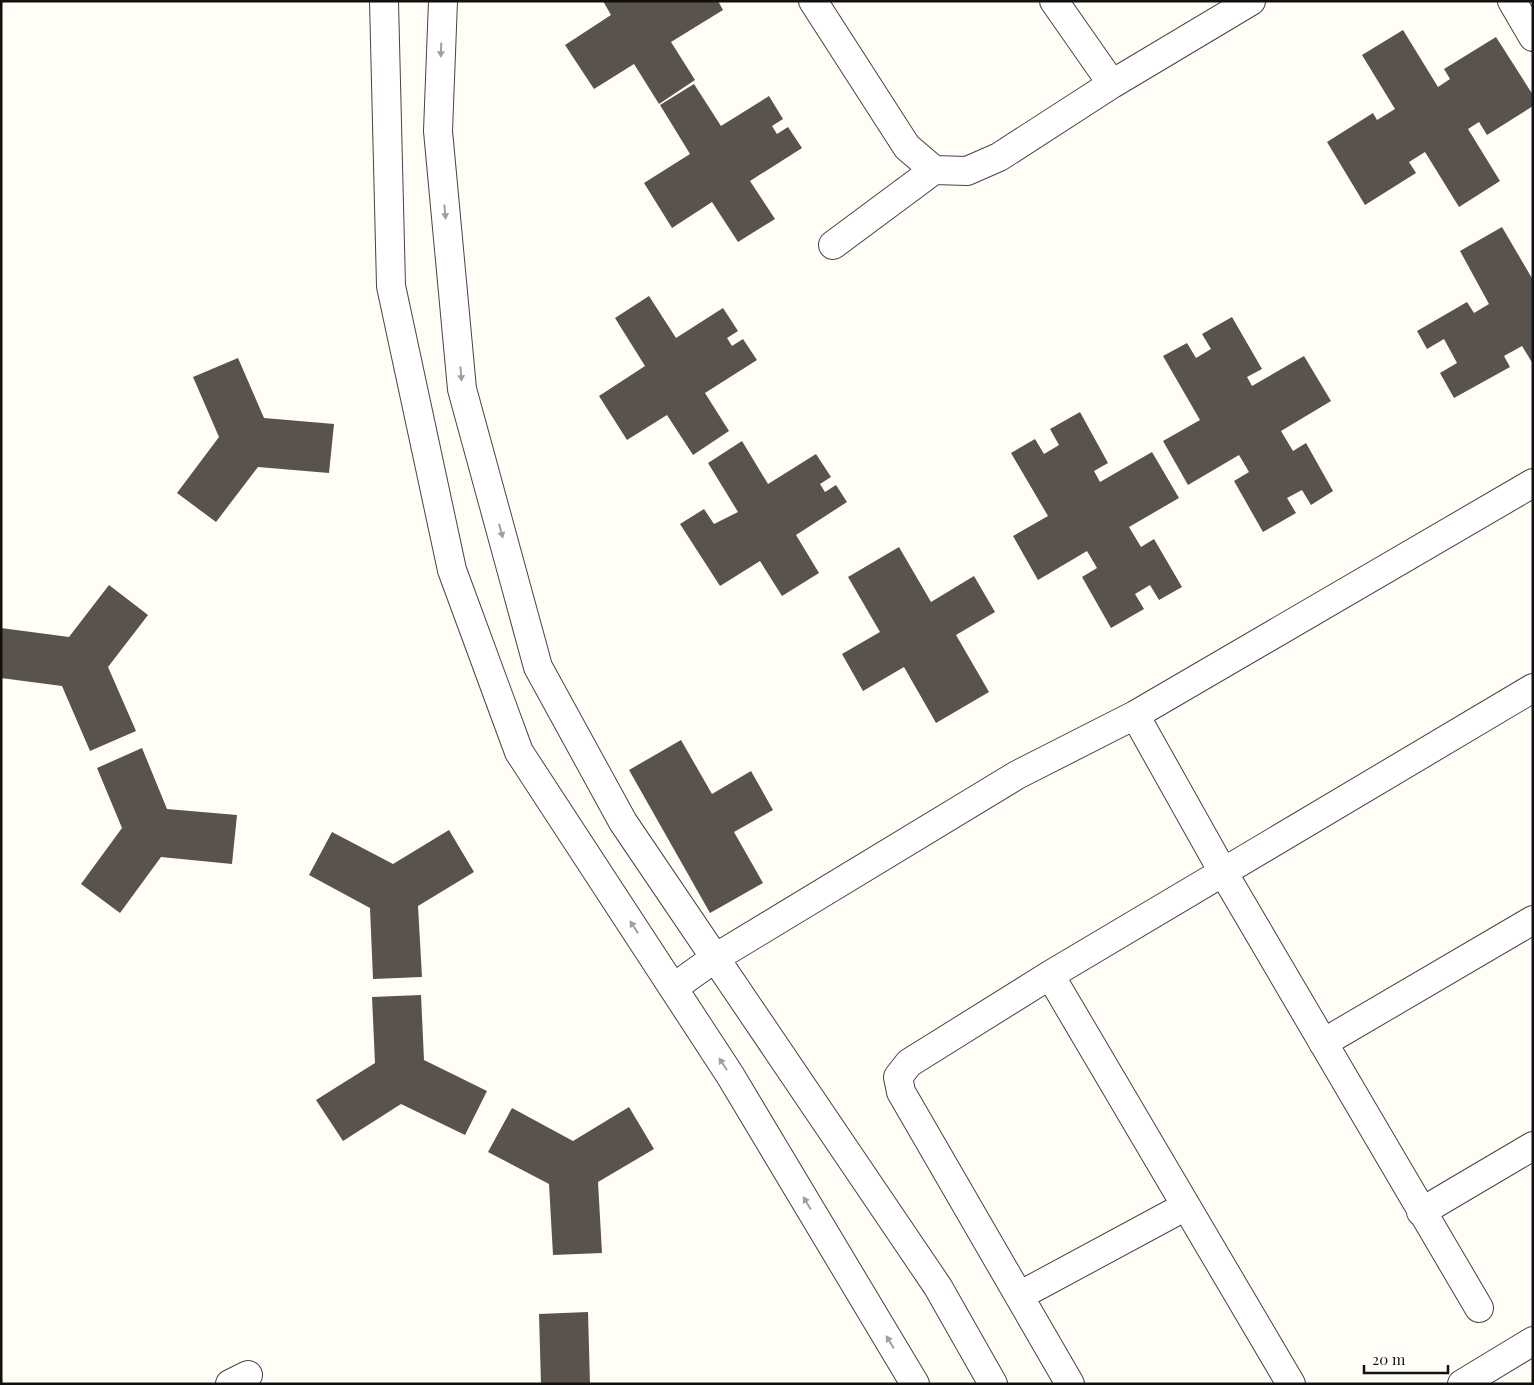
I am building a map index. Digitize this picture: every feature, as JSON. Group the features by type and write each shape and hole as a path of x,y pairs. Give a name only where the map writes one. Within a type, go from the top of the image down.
{"street":[{"path":"384,1 391,286 452,570 519,752 730,1075 915,1384"},
{"path":"443,1 438,130 462,390 538,667 623,822 938,1288 993,1384"},
{"path":"813,1 907,147 934,170"},
{"path":"1054,1 1112,84"},
{"path":"833,245 934,170 967,171 999,157 1112,84 1250,1"},
{"path":"1512,1 1533,37"},
{"path":"673,988 715,958 1017,775 1135,715 1533,483"},
{"path":"1070,1384 901,1092 898,1077 909,1064 1050,975 1533,688"},
{"path":"1135,715 1223,872 1479,1308"},
{"path":"1323,1043 1533,920"},
{"path":"1050,975 1291,1384"},
{"path":"1421,1212 1533,1146"},
{"path":"1019,1296 1186,1206"},
{"path":"1462,1384 1533,1341"}],"building":[{"path":"603,1 718,1 723,10 671,42 695,80 659,104 634,64 594,89 565,45 611,15"},
{"path":"1403,30 1438,87 1450,79 1444,69 1496,37 1533,95 1533,106 1487,135 1479,122 1468,129 1500,181 1459,207 1425,152 1409,162 1416,173 1365,205 1327,142 1373,113 1377,120 1395,109 1362,55"},
{"path":"694,84 721,126 769,96 783,119 772,126 777,134 788,127 802,148 750,181 775,219 738,242 712,202 672,228 644,183 690,154 660,105"},
{"path":"1502,227 1533,280 1533,364 1522,346 1504,356 1510,367 1454,398 1440,373 1457,363 1444,339 1427,349 1417,331 1467,302 1474,313 1489,304 1460,251"},
{"path":"649,296 676,338 723,308 738,331 727,338 732,346 743,339 757,360 705,393 729,431 693,455 667,415 627,440 599,396 645,366 615,318"},
{"path":"1232,317 1262,369 1247,377 1252,386 1304,356 1331,401 1281,431 1293,451 1306,443 1333,491 1311,505 1302,490 1287,498 1296,513 1263,532 1234,481 1249,472 1239,455 1188,485 1163,441 1200,420 1163,356 1187,343 1196,358 1211,349 1202,334"},
{"path":"238,358 264,418 334,424 329,473 258,467 216,522 177,493 219,437 193,377"},
{"path":"1080,412 1108,463 1094,471 1100,482 1152,452 1179,498 1129,527 1141,547 1154,539 1182,587 1159,600 1150,585 1135,594 1144,609 1111,628 1082,577 1097,568 1087,551 1038,580 1013,536 1048,516 1011,453 1035,439 1044,454 1059,445 1050,429"},
{"path":"742,441 768,484 816,454 831,477 820,484 825,492 836,485 847,502 796,535 819,573 782,596 760,561 720,586 680,524 704,509 714,524 738,512 708,463"},
{"path":"899,547 931,602 974,576 995,612 956,635 989,692 936,723 904,667 863,691 842,654 880,632 848,577"},
{"path":"109,585 148,615 108,667 136,731 90,751 62,686 1,678 1,628 69,637"},
{"path":"681,740 712,794 751,771 773,810 734,832 763,883 710,913 629,770"},
{"path":"142,748 167,809 237,815 232,864 161,857 120,913 81,884 122,828 97,768"},
{"path":"449,830 474,872 418,906 422,977 373,979 370,908 309,875 332,832 393,864"},
{"path":"421,995 424,1060 487,1091 465,1135 401,1104 343,1141 316,1100 375,1063 372,997"},
{"path":"629,1107 654,1149 598,1182 602,1253 553,1255 549,1184 488,1152 512,1108 573,1141"},
{"path":"588,1312 590,1384 541,1384 539,1314"}]}
